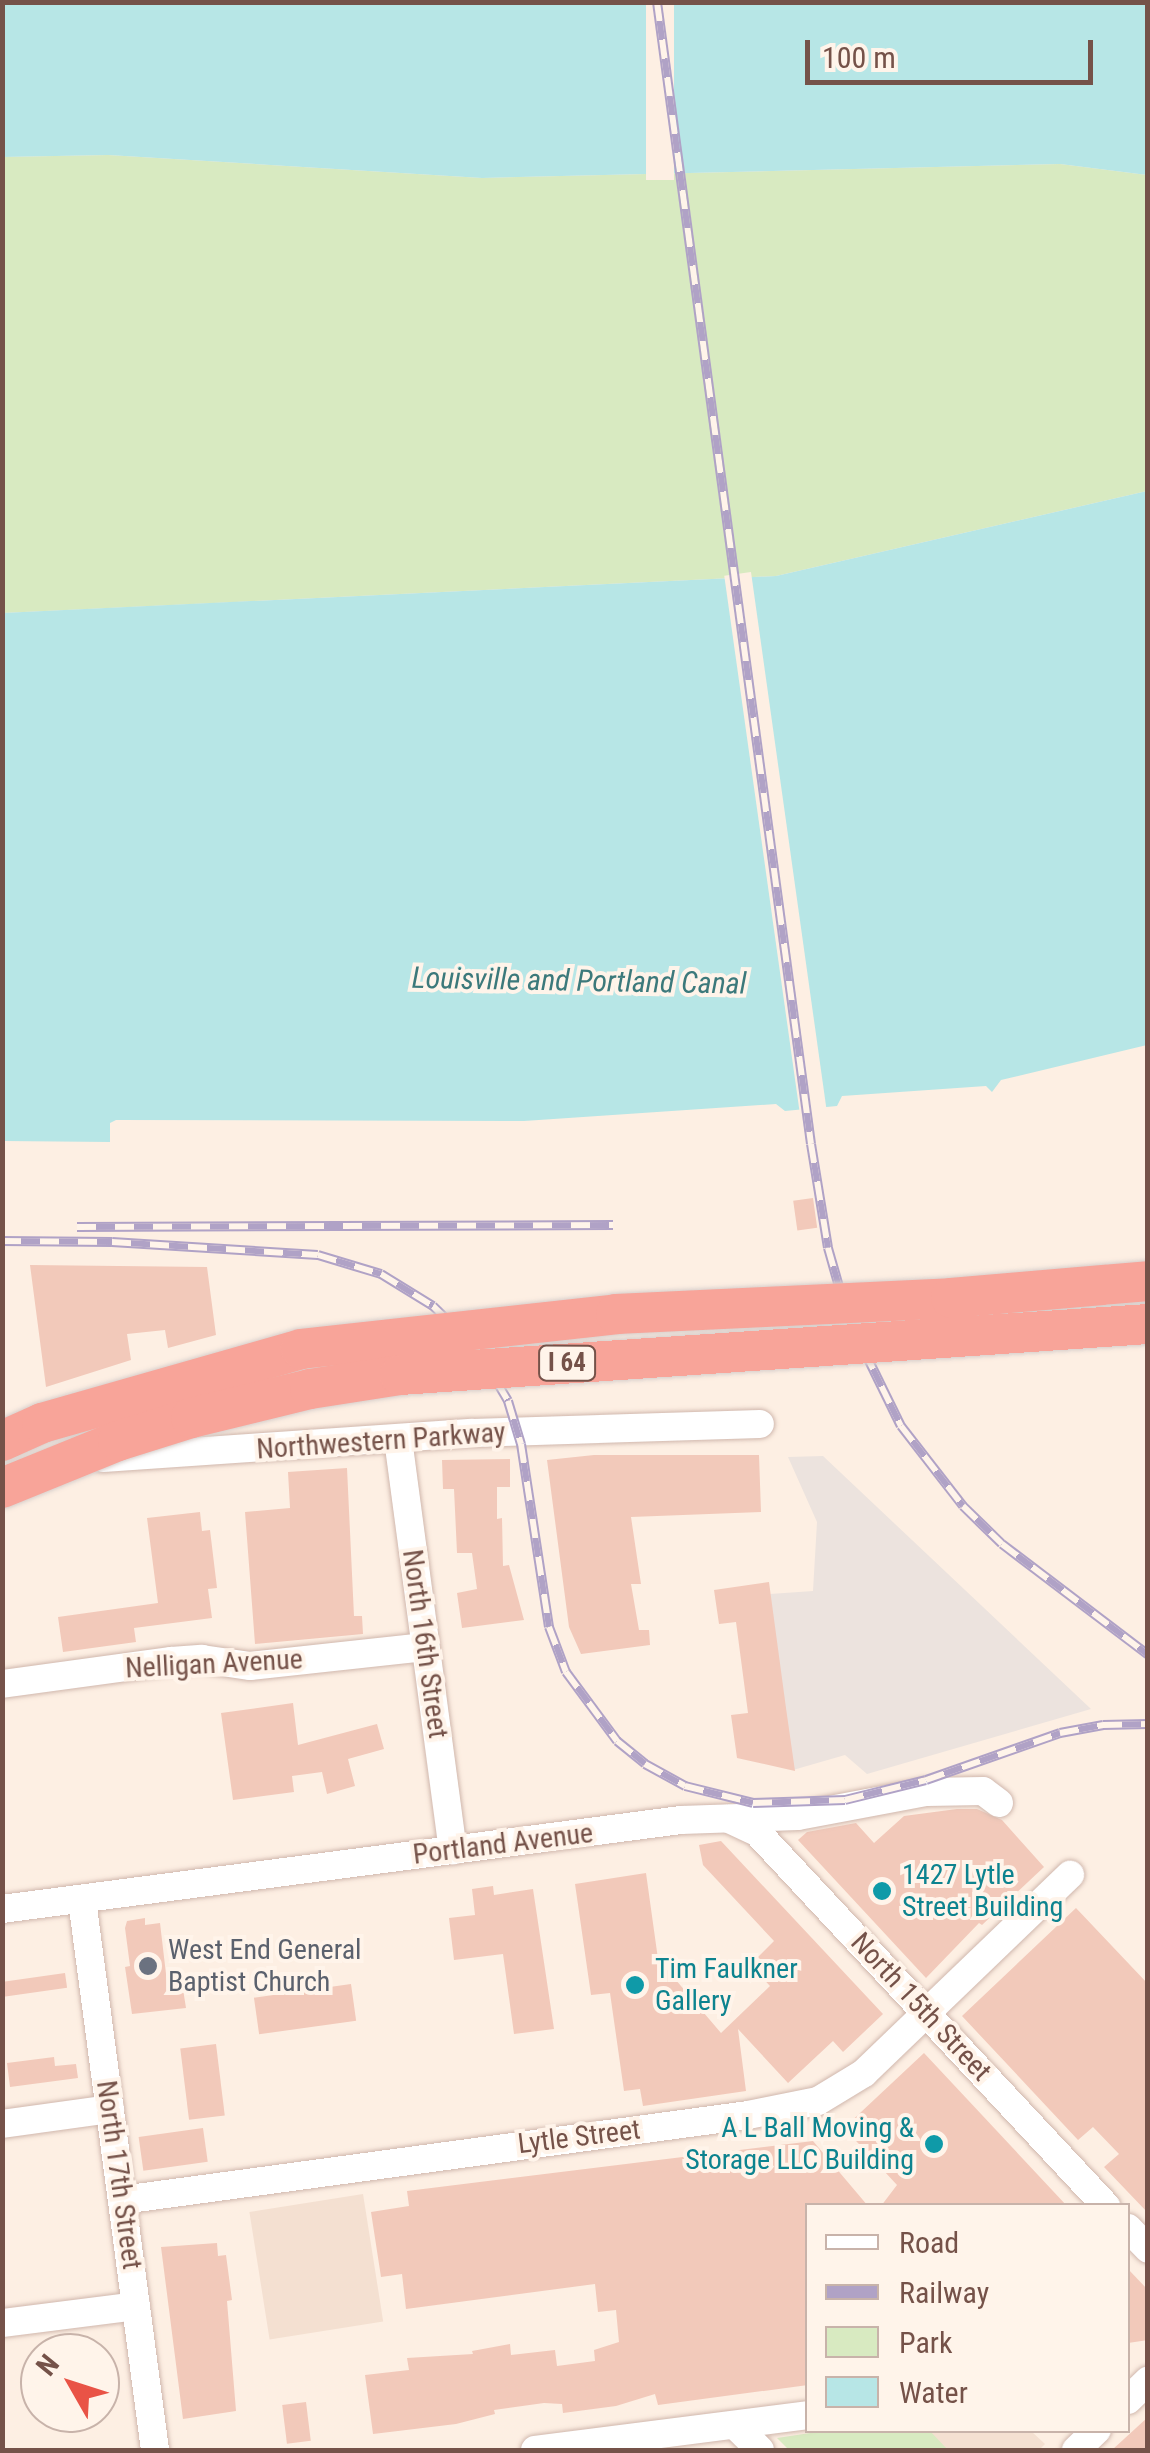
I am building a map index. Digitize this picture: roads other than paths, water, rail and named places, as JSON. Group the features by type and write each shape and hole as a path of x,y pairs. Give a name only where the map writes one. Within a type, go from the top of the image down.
{"highway":[{"name":"I 64","path":"2,1441 42,1423 321,1346 616,1314 951,1298 1148,1281"},
{"name":"I 64","path":"2,1488 118,1440 191,1418 310,1389 400,1374 1148,1324"}],"street":[{"name":"Northwestern Parkway","path":"2,1465 398,1438 760,1424"},
{"name":"North 16th Street","path":"398,1438 453,1850"},
{"name":"Nelligan Avenue","path":"2,1684 171,1661 202,1659 250,1666 425,1648"},
{"name":"Portland Avenue","path":"2,1909 680,1820 798,1816 956,1789 983,1791 999,1803"},
{"name":"North 15th Street","path":"728,1818 757,1832 1103,2203"},
{"name":"Lytle Street","path":"122,2200 784,2110 818,2100 851,2083 1070,1875"},
{"name":"North 17th Street","path":"82,1900 156,2450"},
{"path":"2,2124 110,2109"},
{"path":"1130,2230 1148,2249"},
{"path":"2,2323 136,2306"},
{"path":"1130,2398 1148,2379"},
{"path":"535,2450 706,2427 738,2428 805,2416"},
{"path":"738,2428 760,2450"}],"water":[{"path":"2,3 1147,3 1147,175 1060,164 482,178 108,155 3,157"},
{"name":"Louisville and Portland Canal","path":"1147,491 1147,1045 1001,1080 992,1092 986,1086 842,1096 837,1106 785,1111 776,1104 524,1121 116,1120 110,1123 110,1142 3,1141 2,613 776,576"}],"railway":[{"path":"657,2 811,1144 828,1248 848,1318 901,1426 963,1506 1002,1544 1148,1655"},
{"path":"77,1227 613,1225"},
{"path":"2,1241 112,1242 318,1255 381,1274 433,1306 478,1350 508,1401 521,1444 549,1627 566,1672 617,1741 645,1764 685,1786 753,1803 845,1800 926,1780 1060,1733 1103,1725 1148,1724"}],"place":[{"name":"1427 Lytle Street Building","path":"882,1891"},
{"name":"West End General Baptist Church","path":"148,1966"},
{"name":"Tim Faulkner Gallery","path":"635,1985"},
{"name":"A L Ball Moving & Storage LLC Building","path":"934,2144"}]}
